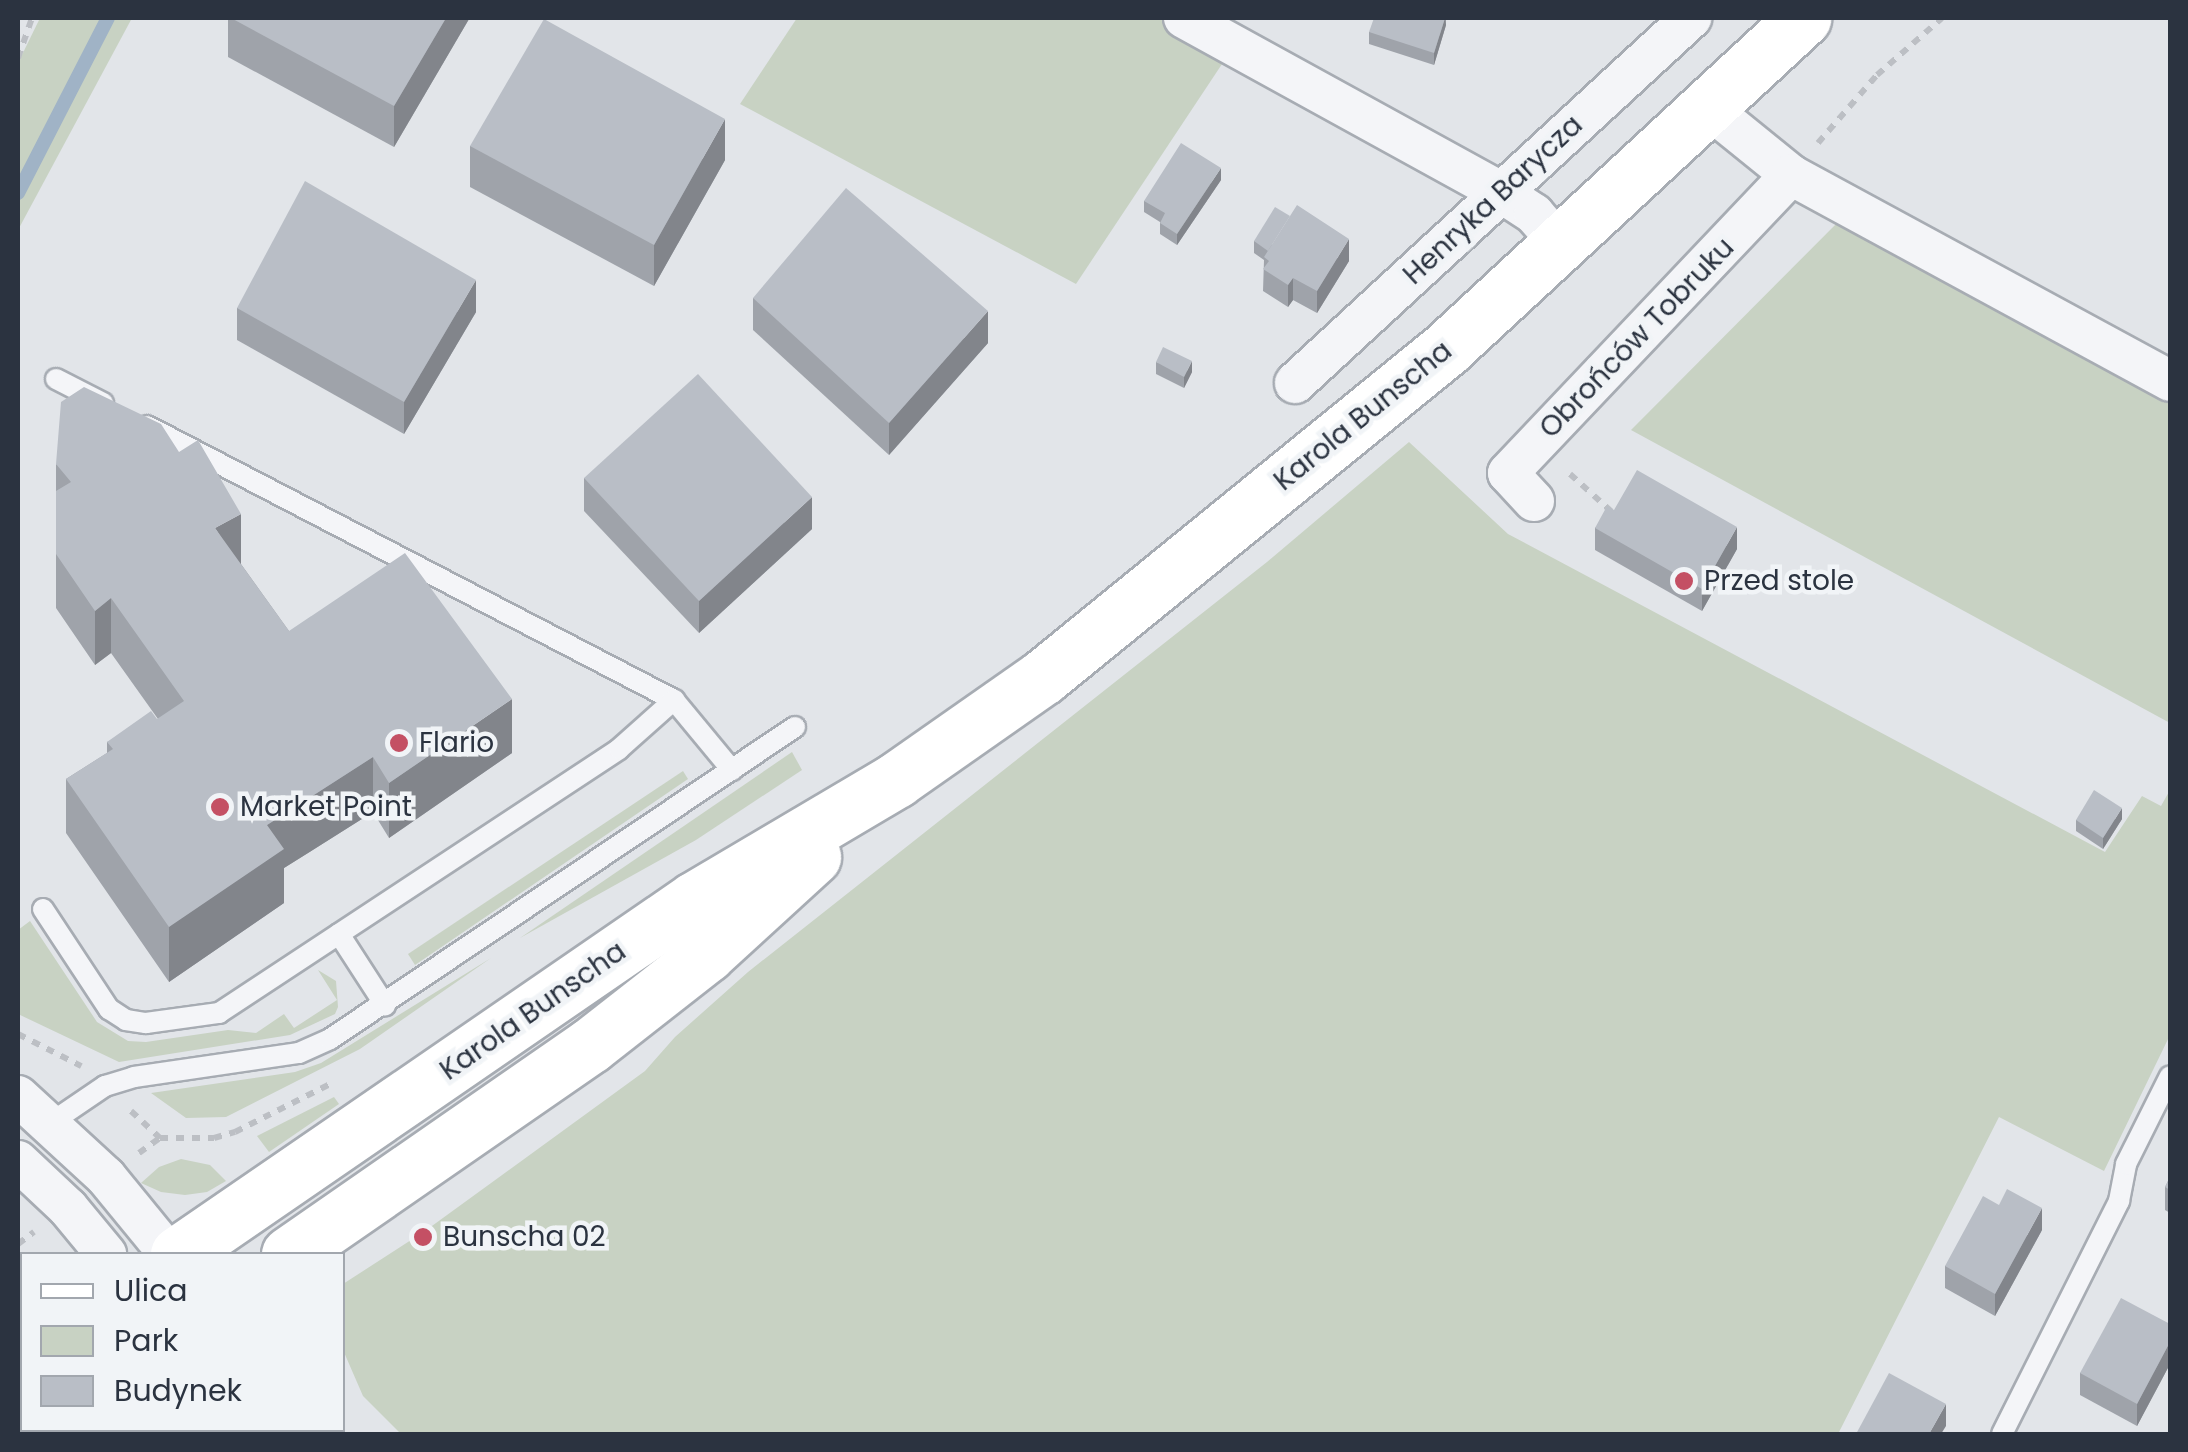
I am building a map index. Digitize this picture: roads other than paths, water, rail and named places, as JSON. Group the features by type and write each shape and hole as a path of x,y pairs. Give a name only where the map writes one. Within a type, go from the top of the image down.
{"main road":[{"name":"Karola Bunscha","path":"181,1252 696,899 896,780 1043,677 1446,349 1803,18"},
{"name":"Karola Bunscha","path":"292,1252 591,1045 706,954 896,780"}],"street":[{"path":"1184,18 1502,193 1534,214 1562,245"},
{"name":"Henryka Barycza","path":"1295,383 1691,18"},
{"path":"1707,107 1791,175 2170,381"},
{"name":"Obrońców Tobruku","path":"1534,500 1508,473 1791,175"},
{"path":"18,1096 106,1177 167,1252"},
{"path":"18,1161 68,1208 104,1252"}],"lane":[{"path":"56,378 674,700 732,770"},
{"path":"43,908 109,1009 126,1020 146,1023 219,1013 619,750 674,700"},
{"path":"49,1124 105,1086 158,1071 299,1053 386,1006 794,728"},
{"path":"339,934 386,1006"},
{"path":"2002,1434 2119,1202 2126,1164 2170,1076"}],"waterway":[{"path":"18,193 108,18"}],"place":[{"name":"Przed stole","path":"1684,581"},
{"name":"Flario","path":"399,743"},
{"name":"Market Point","path":"220,807"},
{"name":"Bunscha 02","path":"423,1237"}]}
